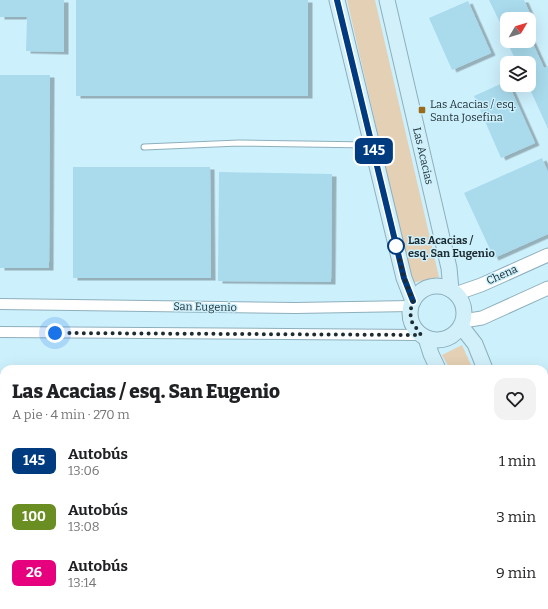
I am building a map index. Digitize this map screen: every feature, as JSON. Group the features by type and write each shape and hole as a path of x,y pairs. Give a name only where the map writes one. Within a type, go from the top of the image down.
{"main road":[{"path":"337,0 404,278 412,304 412,322 423,336 436,365"},
{"name":"Las Acacias","path":"387,0 449,268 453,292"},
{"path":"412,304 421,291 426,288 439,286 453,292 462,303 462,323 475,344 483,365"},
{"path":"423,336 436,340 446,339 455,334 462,323"}],"street":[{"name":"Chena","path":"453,292 481,285 548,255"},
{"path":"462,323 482,318 548,288"},
{"name":"San Eugenio","path":"0,304 295,308 412,304"},
{"path":"0,332 423,336"}],"lane":[{"path":"144,148 239,143 373,145"}],"shaded area":[{"path":"347,0 375,0 439,277 412,283"},
{"path":"462,345 471,365 448,365 442,355"}],"building":[{"path":"0,0 64,0 64,52 26,51 27,17 0,17"},
{"path":"76,0 308,0 308,96 76,96"},
{"path":"489,0 524,0 529,12 500,12 500,23"},
{"path":"468,1 491,53 452,70 429,18"},
{"path":"510,48 535,48 544,68 548,66 548,129 531,92 536,92 536,56 514,56"},
{"path":"0,75 50,75 49,268 0,268"},
{"path":"500,84 500,92 512,92 535,143 501,158 474,96"},
{"path":"542,158 548,172 548,234 494,258 464,193"},
{"path":"73,167 210,167 211,278 73,278"},
{"path":"219,172 332,174 331,282 218,281"}],"bus line":[{"name":"145","path":"337,0 404,278 409,295 413,301"}],"place":[{"name":"Las Acacias / esq. Santa Josefina","path":"422,110"},
{"name":"Las Acacias / esq. San Eugenio","path":"396,246"}],"route":[{"path":"55,333 421,335 414,327 410,317 413,301 409,295 396,246"}]}
